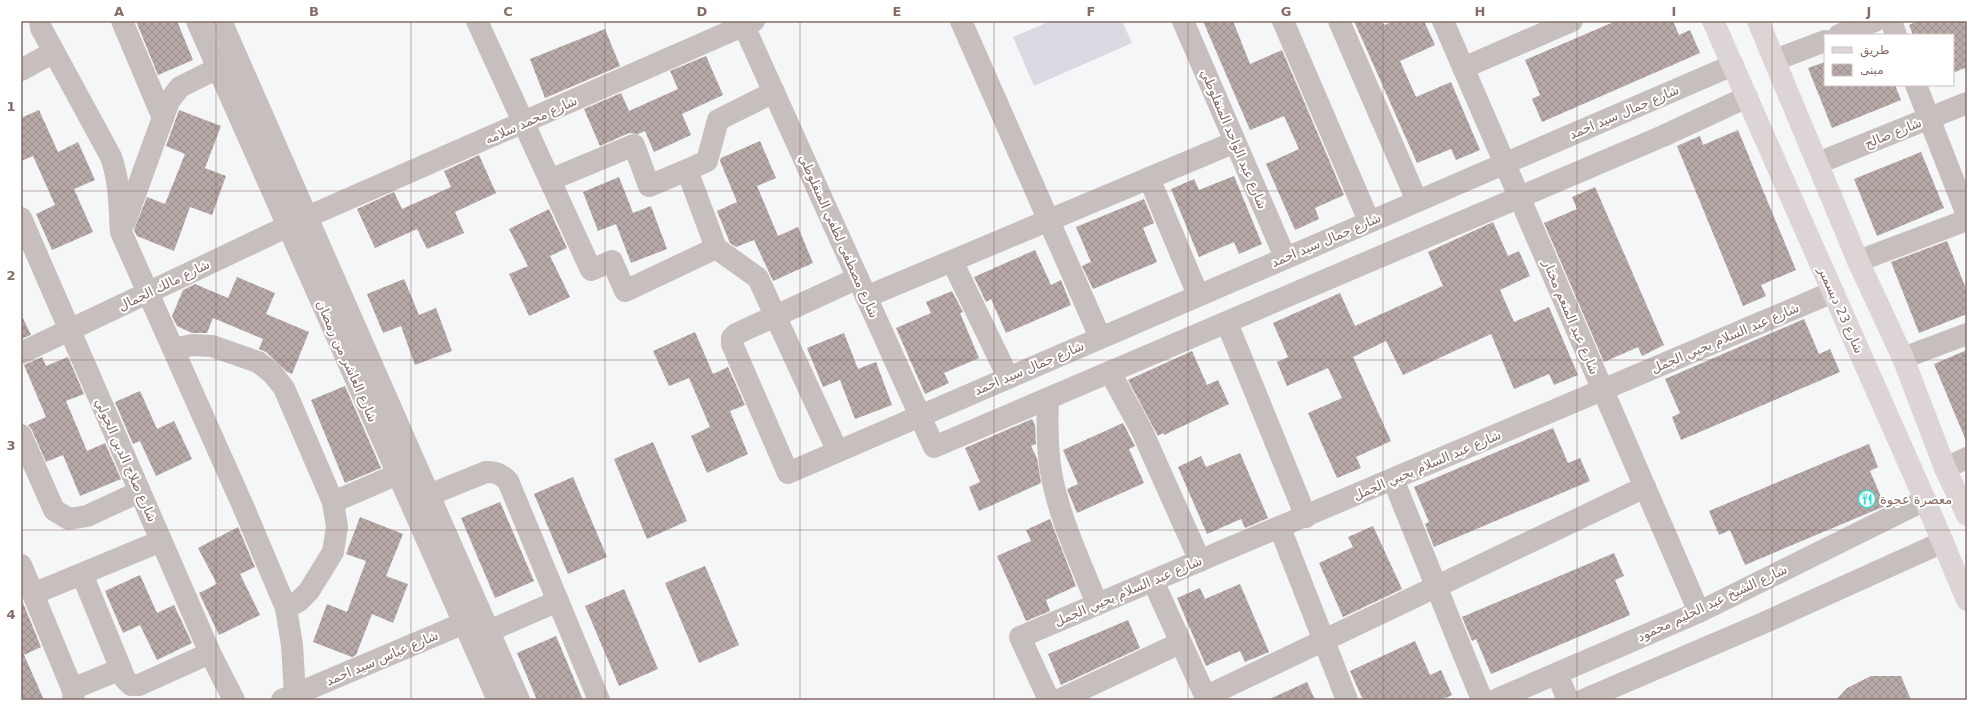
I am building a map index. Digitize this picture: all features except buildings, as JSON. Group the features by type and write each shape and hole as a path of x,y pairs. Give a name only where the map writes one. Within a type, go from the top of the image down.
{"main road":[{"name":"شارع 23 ديسمبر","path":"1714,21 1925,500 1967,600"},
{"path":"1758,21 1858,261 1903,358 1945,468 1965,504"}],"street":[{"path":"40,21 54,52 111,157 117,172 121,232 243,506 286,608 292,646 289,697"},
{"path":"122,21 163,118"},
{"name":"شارع العاشر من رمضان","path":"197,21 218,68 297,222 429,495 478,623 498,700"},
{"name":"شارع العاشر من رمضان","path":"221,21 297,222 398,474 519,700"},
{"path":"477,21 591,270 612,261 625,291 716,248"},
{"path":"961,21 1100,337"},
{"name":"شارع عبد الواحد المنفلوطي","path":"1183,21 1286,258"},
{"path":"1283,21 1369,222"},
{"path":"1339,21 1417,201"},
{"name":"شارع عبد المنعم مختار","path":"1443,21 1699,612"},
{"path":"1463,68 1572,21"},
{"path":"1842,34 1875,21"},
{"path":"1891,21 1896,34"},
{"name":"شارع محمد سلامه","path":"297,222 525,123 749,23"},
{"name":"شارع مصطفى لطفي المنفلوطي","path":"749,23 774,92 934,447 1048,399"},
{"path":"1775,60 1824,41"},
{"path":"21,70 54,52"},
{"name":"شارع جمال سيد احمد","path":"775,316 736,334 732,338 732,344 788,472 1733,65"},
{"path":"121,232 169,101 180,87 218,68"},
{"path":"1916,86 1967,215"},
{"path":"550,180 634,145 649,186 707,161 718,120 774,92"},
{"path":"1097,604 1057,499 1051,471 1047,433 1048,399 1663,136 1747,97"},
{"name":"شارع صالح","path":"1818,163 1967,102"},
{"path":"775,316 862,287 952,261 1235,142"},
{"path":"687,170 716,248 758,278 837,450"},
{"path":"1149,178 1198,295"},
{"name":"شارع صلاح الدين الجولي","path":"21,218 210,653 234,700"},
{"path":"1858,261 1967,220"},
{"name":"شارع مالك الجمال","path":"21,353 297,222"},
{"path":"952,261 1008,377"},
{"name":"شارع عبد السلام يحيي الجمل","path":"1049,700 1020,637 1306,517 1833,292"},
{"path":"1227,323 1306,517"},
{"path":"1903,358 1967,334"},
{"path":"174,349 192,345 212,346 258,362 272,373 284,388 333,502 337,527 333,552 309,591 299,601 286,608"},
{"path":"1110,372 1142,430 1200,561"},
{"path":"21,436 54,510 69,519 87,516 139,492"},
{"path":"1945,468 1967,458"},
{"path":"429,495 486,472 494,472 502,475 510,487 600,700"},
{"path":"333,502 398,474"},
{"path":"1393,479 1482,700"},
{"path":"1153,581 1206,698 1645,488"},
{"name":"شارع الشيخ عبد الحليم محمود","path":"1495,700 1699,612 1925,500"},
{"path":"1280,528 1347,700"},
{"path":"33,594 161,541"},
{"path":"1584,700 1761,624 1943,542"},
{"path":"21,564 72,694 121,669"},
{"path":"82,574 128,683 135,686 139,685 210,653"},
{"name":"شارع عباس سيد احمد","path":"289,697 478,623 558,600"},
{"path":"1059,700 1180,643"},
{"path":"1557,674 1568,700"}],"shaded area":[{"path":"1051,21 1122,21 1132,43 1034,86 1013,37"}],"place":[{"name":"معصرة عجوة","path":"1867,499"}]}
